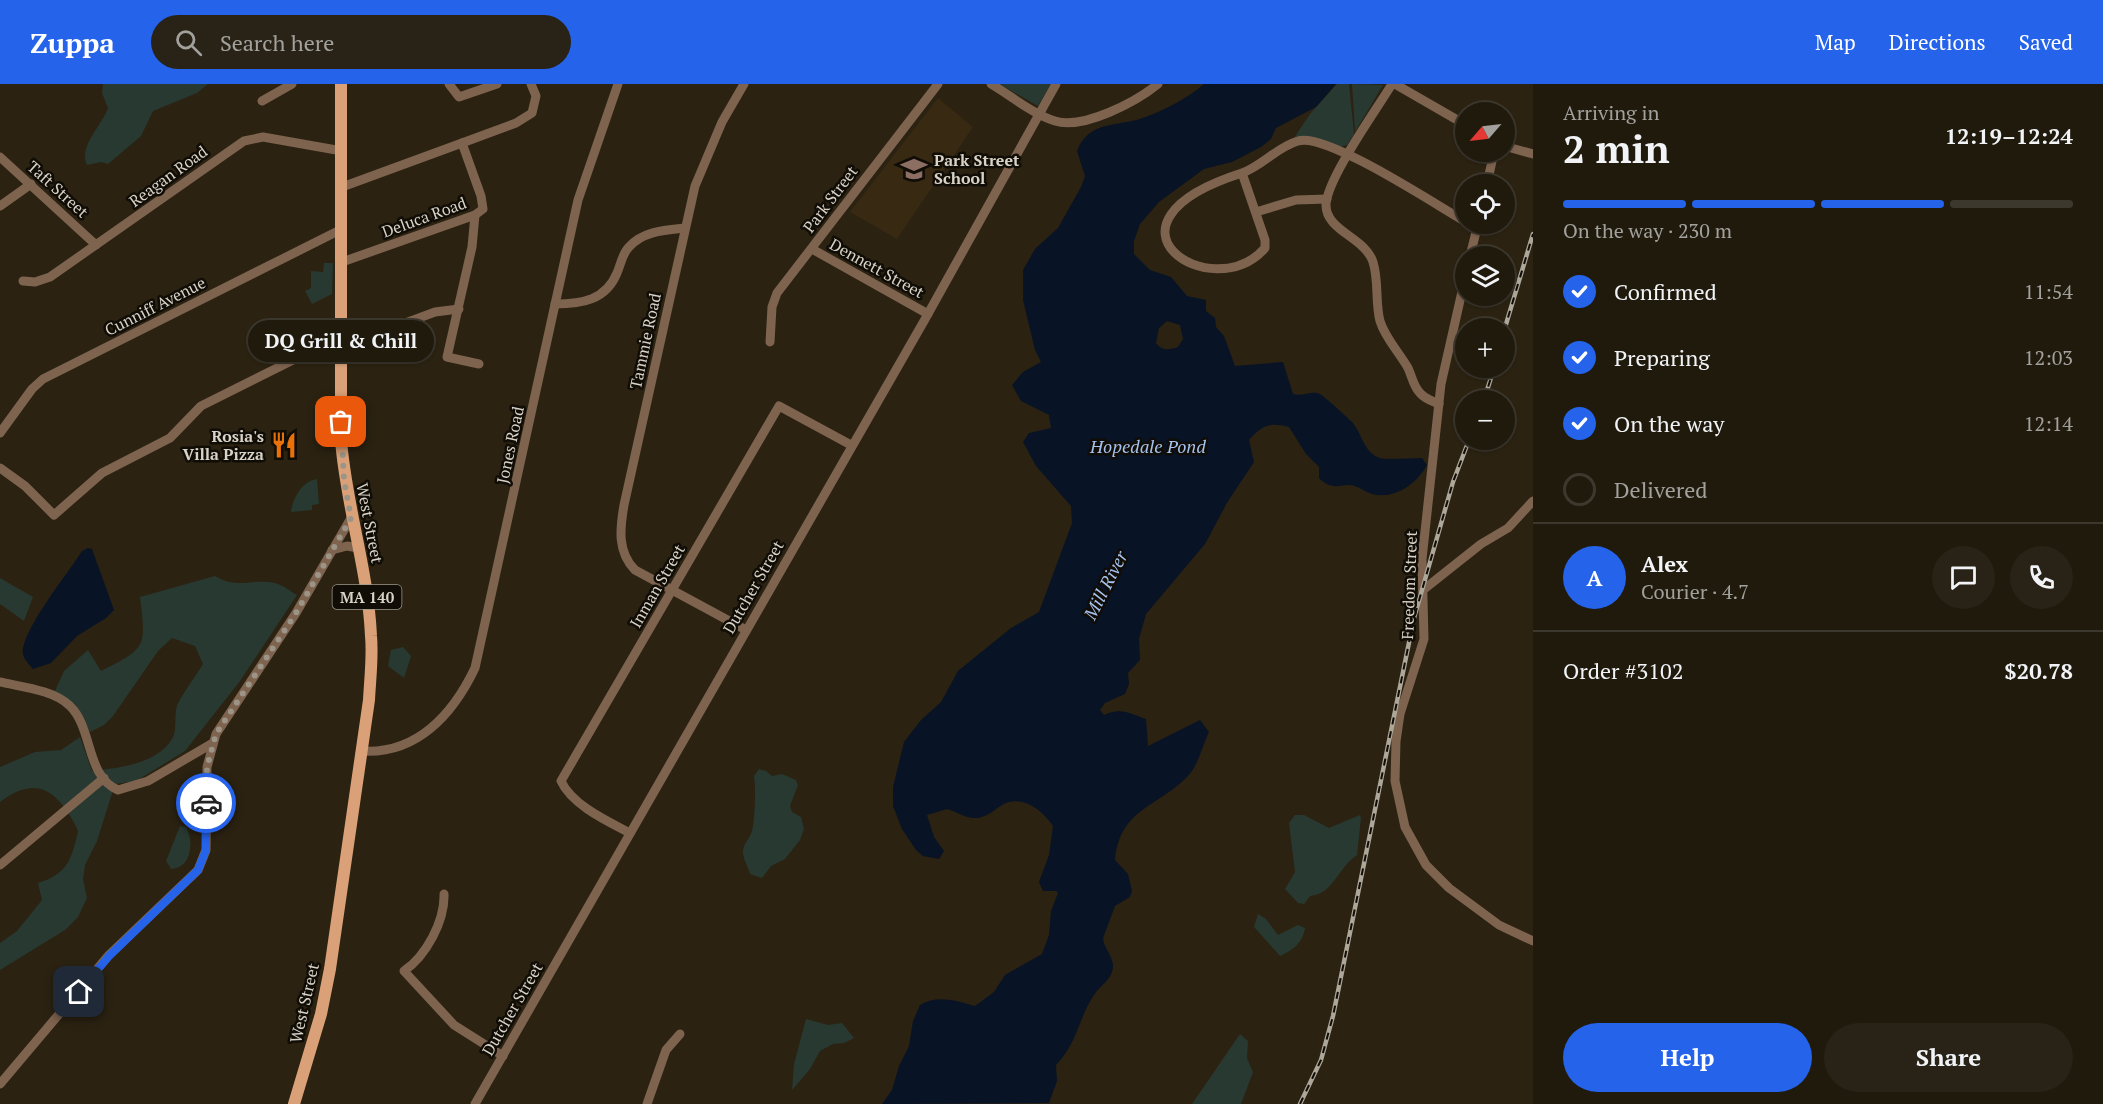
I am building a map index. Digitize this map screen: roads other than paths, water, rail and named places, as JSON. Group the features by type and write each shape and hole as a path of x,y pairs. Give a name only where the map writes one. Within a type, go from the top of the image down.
{"main road":[{"name":"West Street","path":"294,1104 321,1014 330,969 369,700 371,635 358,548 351,518 342,445 341,84"}],"street":[{"path":"262,101 292,84"},
{"path":"449,84 459,97 497,84"},
{"path":"342,187 516,123 532,113 536,96 531,84"},
{"name":"Jones Road","path":"361,751 375,752 392,748 429,731 460,698 476,668 579,200 618,84"},
{"name":"Tammie Road","path":"744,84 722,122 698,176 621,530 623,550 632,567 746,630"},
{"name":"Park Street","path":"770,342 775,298 938,84"},
{"path":"991,84 1063,123 1083,120 1130,104 1158,84"},
{"name":"Dutcher Street","path":"475,1104 1056,84"},
{"path":"1439,404 1425,397 1415,387 1408,369 1384,330 1378,312 1376,274 1371,258 1363,246 1330,219 1327,214 1327,199 1349,156 1394,84 1455,119"},
{"name":"Reagan Road","path":"23,281 34,282 50,277 250,138 282,138 342,151"},
{"path":"1242,173 1266,248 1239,264 1213,268 1195,266 1173,252 1165,237 1165,223 1177,207 1211,184 1257,167 1297,141 1321,142 1455,215"},
{"name":"Deluca Road","path":"342,262 475,215 483,209 481,196 462,143"},
{"path":"1515,149 1533,154"},
{"name":"Taft Street","path":"0,157 96,244"},
{"path":"0,206 31,184"},
{"path":"1256,212 1296,200 1327,199"},
{"path":"475,215 476,222 459,309 447,357 478,364"},
{"path":"555,304 581,303 597,297 614,280 624,254 635,241 651,233 685,228"},
{"name":"Cunniff Avenue","path":"0,433 24,399 43,379 342,229"},
{"name":"Dennett Street","path":"812,249 927,314"},
{"name":"Freedom Street","path":"1458,306 1446,352 1422,559 1424,639 1401,707 1396,741 1395,781 1405,827 1426,866 1449,888 1499,925 1533,941"},
{"path":"0,468 25,486 54,515 102,473 170,438 201,406 341,342 435,312 459,309"},
{"name":"Inman Street","path":"630,833 585,806 565,790 561,781 779,406 851,445"},
{"path":"1423,590 1481,544 1508,528 1533,501"},
{"path":"0,1084 109,956 198,870 206,850 207,767 216,734 296,613 351,518"},
{"path":"332,550 347,546 358,548"},
{"path":"0,682 49,694 69,705 79,720 104,778 118,790 134,788 213,743"},
{"path":"0,865 104,778"},
{"path":"444,894 444,909 430,939 417,961 404,971 453,1025 503,1056"},
{"path":"647,1104 666,1050 680,1034"}],"water":[{"name":"Hopedale Pond","path":"1204,84 1336,84 1316,107 1276,128 1271,139 1261,147 1232,162 1204,169 1159,202 1140,224 1134,241 1134,254 1150,270 1171,277 1187,296 1206,300 1206,311 1215,318 1216,327 1224,336 1235,366 1283,362 1293,394 1314,393 1323,396 1352,422 1366,447 1374,455 1383,459 1422,458 1427,465 1423,472 1404,489 1388,495 1372,494 1352,485 1333,486 1323,482 1319,478 1319,467 1306,454 1289,427 1267,426 1249,440 1254,462 1228,501 1205,544 1146,614 1139,639 1140,660 1128,673 1129,684 1125,694 1105,703 1100,710 1104,715 1120,711 1146,719 1148,746 1200,720 1209,732 1197,761 1187,777 1141,811 1124,830 1118,843 1115,860 1128,874 1132,891 1130,897 1115,906 1103,938 1112,960 1112,972 1094,995 1069,1048 1056,1065 1057,1081 1049,1103 882,1104 892,1090 899,1066 909,1046 913,1021 920,1005 941,999 975,1006 994,992 1005,975 1042,954 1049,935 1051,911 1058,893 1043,891 1039,882 1049,855 1053,826 1031,805 1017,801 1009,802 978,818 947,809 927,815 934,837 944,851 939,859 923,856 916,850 902,829 893,806 893,787 904,742 921,720 941,702 958,671 1011,628 1039,612 1072,523 1071,506 1036,466 1023,442 1029,433 1051,428 1049,415 1021,401 1012,385 1023,372 1041,362 1035,350 1023,300 1023,270 1035,249 1058,228 1081,187 1085,176 1077,151 1082,141 1096,129 1151,115 1175,104","holes":["1167,321 1180,325 1183,339 1178,347 1166,349 1156,343 1159,328"]},
{"path":"92,549 114,610 106,618 77,636 51,663 33,669 23,654 32,625 82,551"}],"railway":[{"path":"1508,318 1533,234"},
{"path":"1487,390 1491,378"},
{"path":"1300,1104 1321,1060 1333,1016 1414,618 1453,482 1465,450"}],"place":[{"name":"Park Street School","path":"914,169"},
{"name":"DQ Grill & Chill","path":"341,422"},
{"name":"Rosia's Villa Pizza","path":"284,445"}],"water label":[{"name":"Mill River","path":"1105,585"}]}
